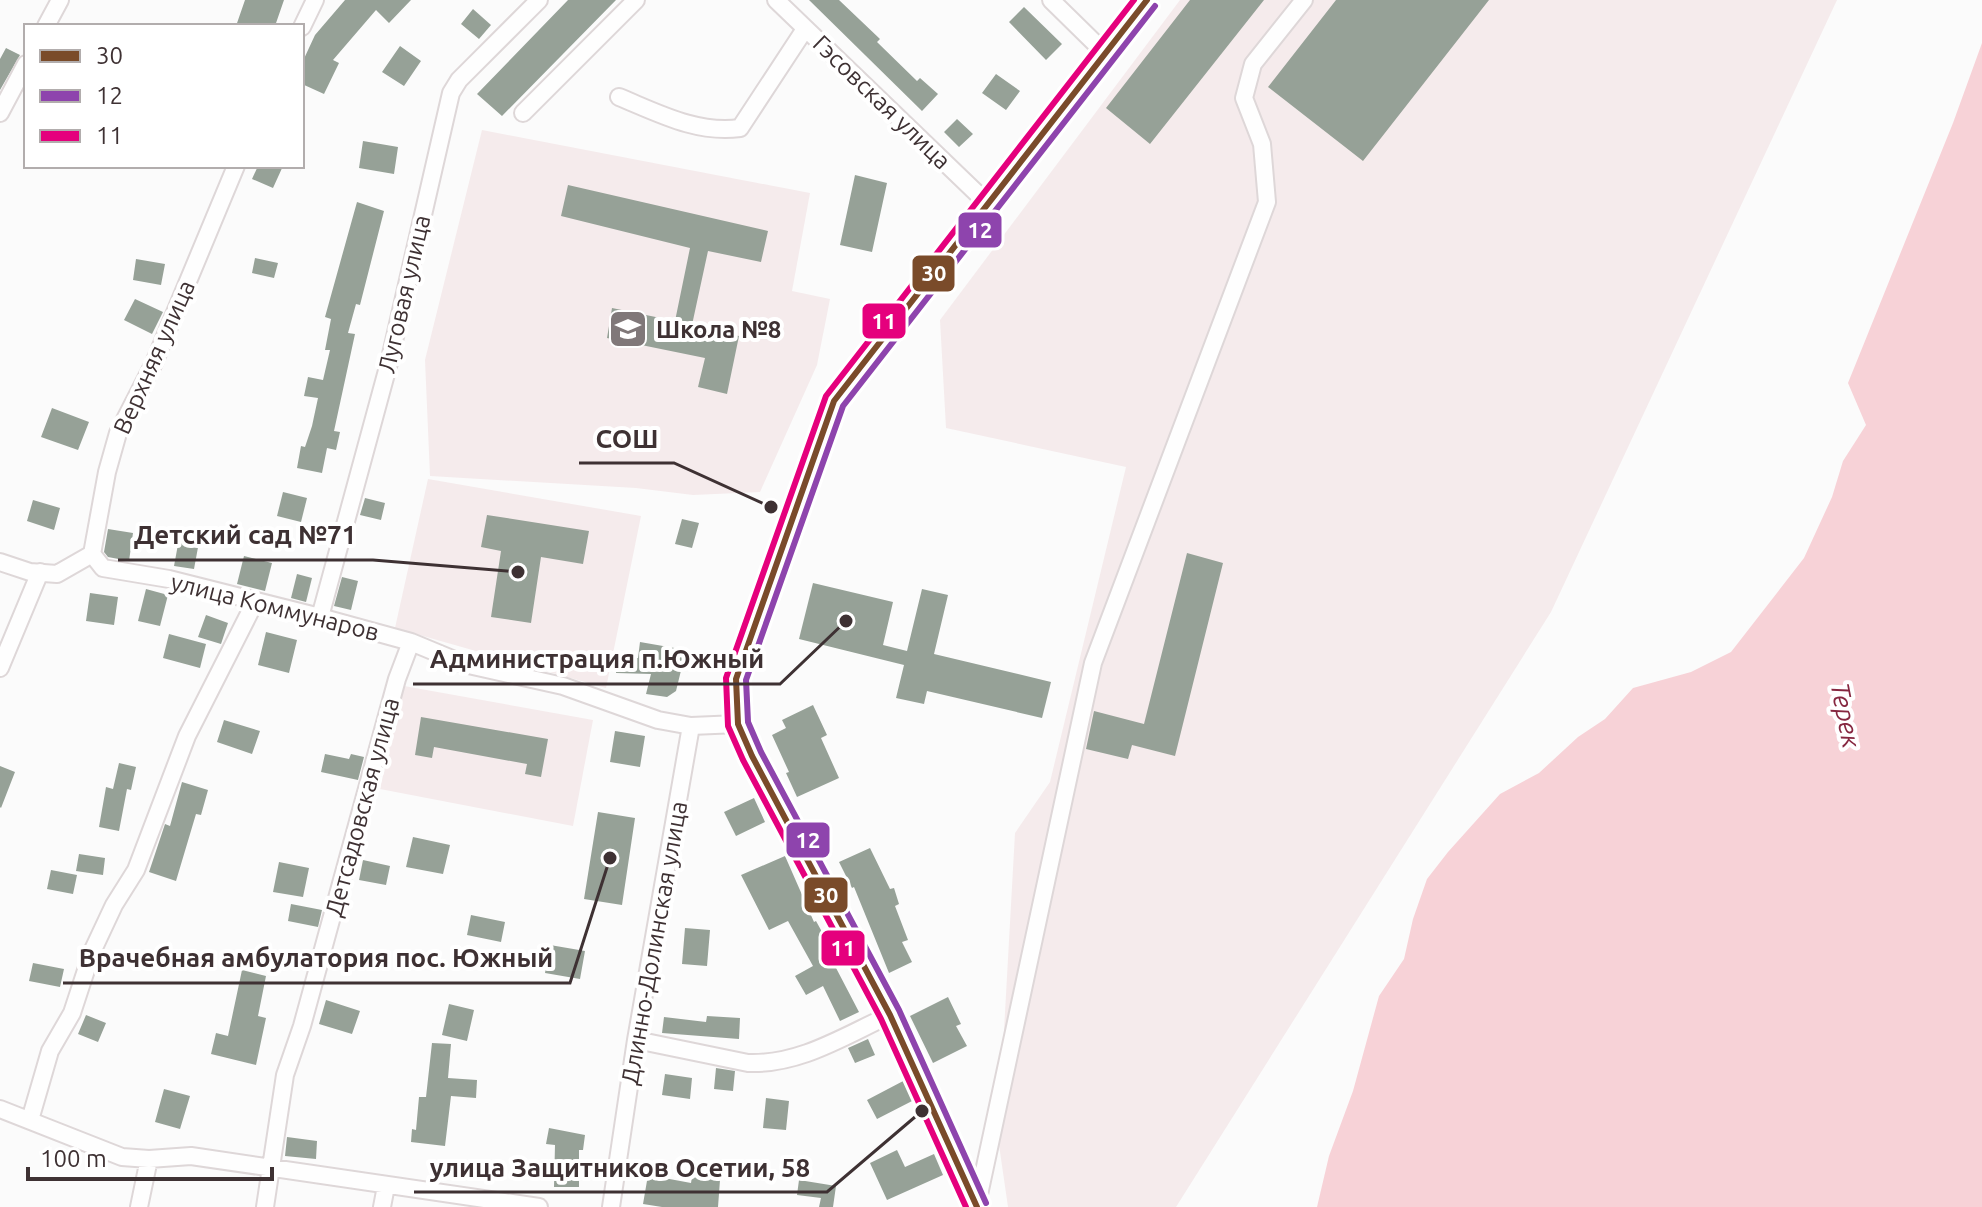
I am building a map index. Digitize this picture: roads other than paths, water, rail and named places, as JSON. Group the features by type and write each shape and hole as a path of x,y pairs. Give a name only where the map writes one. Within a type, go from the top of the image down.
{"street":[{"path":"47,24 60,0"},
{"path":"303,24 315,0"},
{"name":"Луговая улица","path":"320,617 389,363 451,93 459,80 539,0"},
{"path":"523,113 636,0"},
{"name":"Гэсовская улица","path":"776,0 988,204"},
{"path":"1051,0 1105,53"},
{"path":"977,1205 890,1015 738,724 736,679 834,401 1147,0"},
{"path":"977,1205 1093,663 1267,202 1262,144 1244,98 1253,64 1304,0"},
{"path":"619,97 686,124 720,131 740,128 805,29"},
{"path":"0,113 24,68"},
{"name":"Верхняя улица","path":"92,554 107,472 118,433 154,363 235,168"},
{"path":"0,562 57,574 92,554"},
{"name":"улица Коммунаров","path":"92,554 103,568 169,579 320,617 411,642 464,664 563,686 658,720 691,726"},
{"path":"0,668 40,572"},
{"path":"30,1120 50,1051 72,1013 92,952 114,905 136,870 187,736 255,602"},
{"name":"Детсадовская улица","path":"265,1207 285,1075 306,1011 397,679 411,642"},
{"path":"691,726 738,724"},
{"name":"Длинно-Долинская улица","path":"611,1207 636,1040 691,726"},
{"path":"636,1040 748,1063 767,1064 804,1055 890,1015"},
{"path":"0,1109 122,1157 191,1156 539,1207"},
{"path":"139,1207 149,1159"},
{"path":"382,1207 386,1186"}],"water":[{"name":"Терек","path":"1982,43 1982,1207 1317,1207 1329,1156 1353,1091 1379,996 1404,959 1413,919 1427,879 1500,794 1539,773 1578,737 1605,719 1633,688 1691,672 1731,652 1804,558 1832,497 1843,461 1866,425 1848,383"}],"place":[{"name":"Школа №8","path":"628,329"},
{"name":"СОШ","path":"771,507"},
{"name":"Детский сад №71","path":"518,572"},
{"name":"Администрация п.Южный","path":"846,621"},
{"name":"Врачебная амбулатория пос. Южный","path":"610,858"},
{"name":"улица Защитников Осетии, 58","path":"922,1111"}]}
